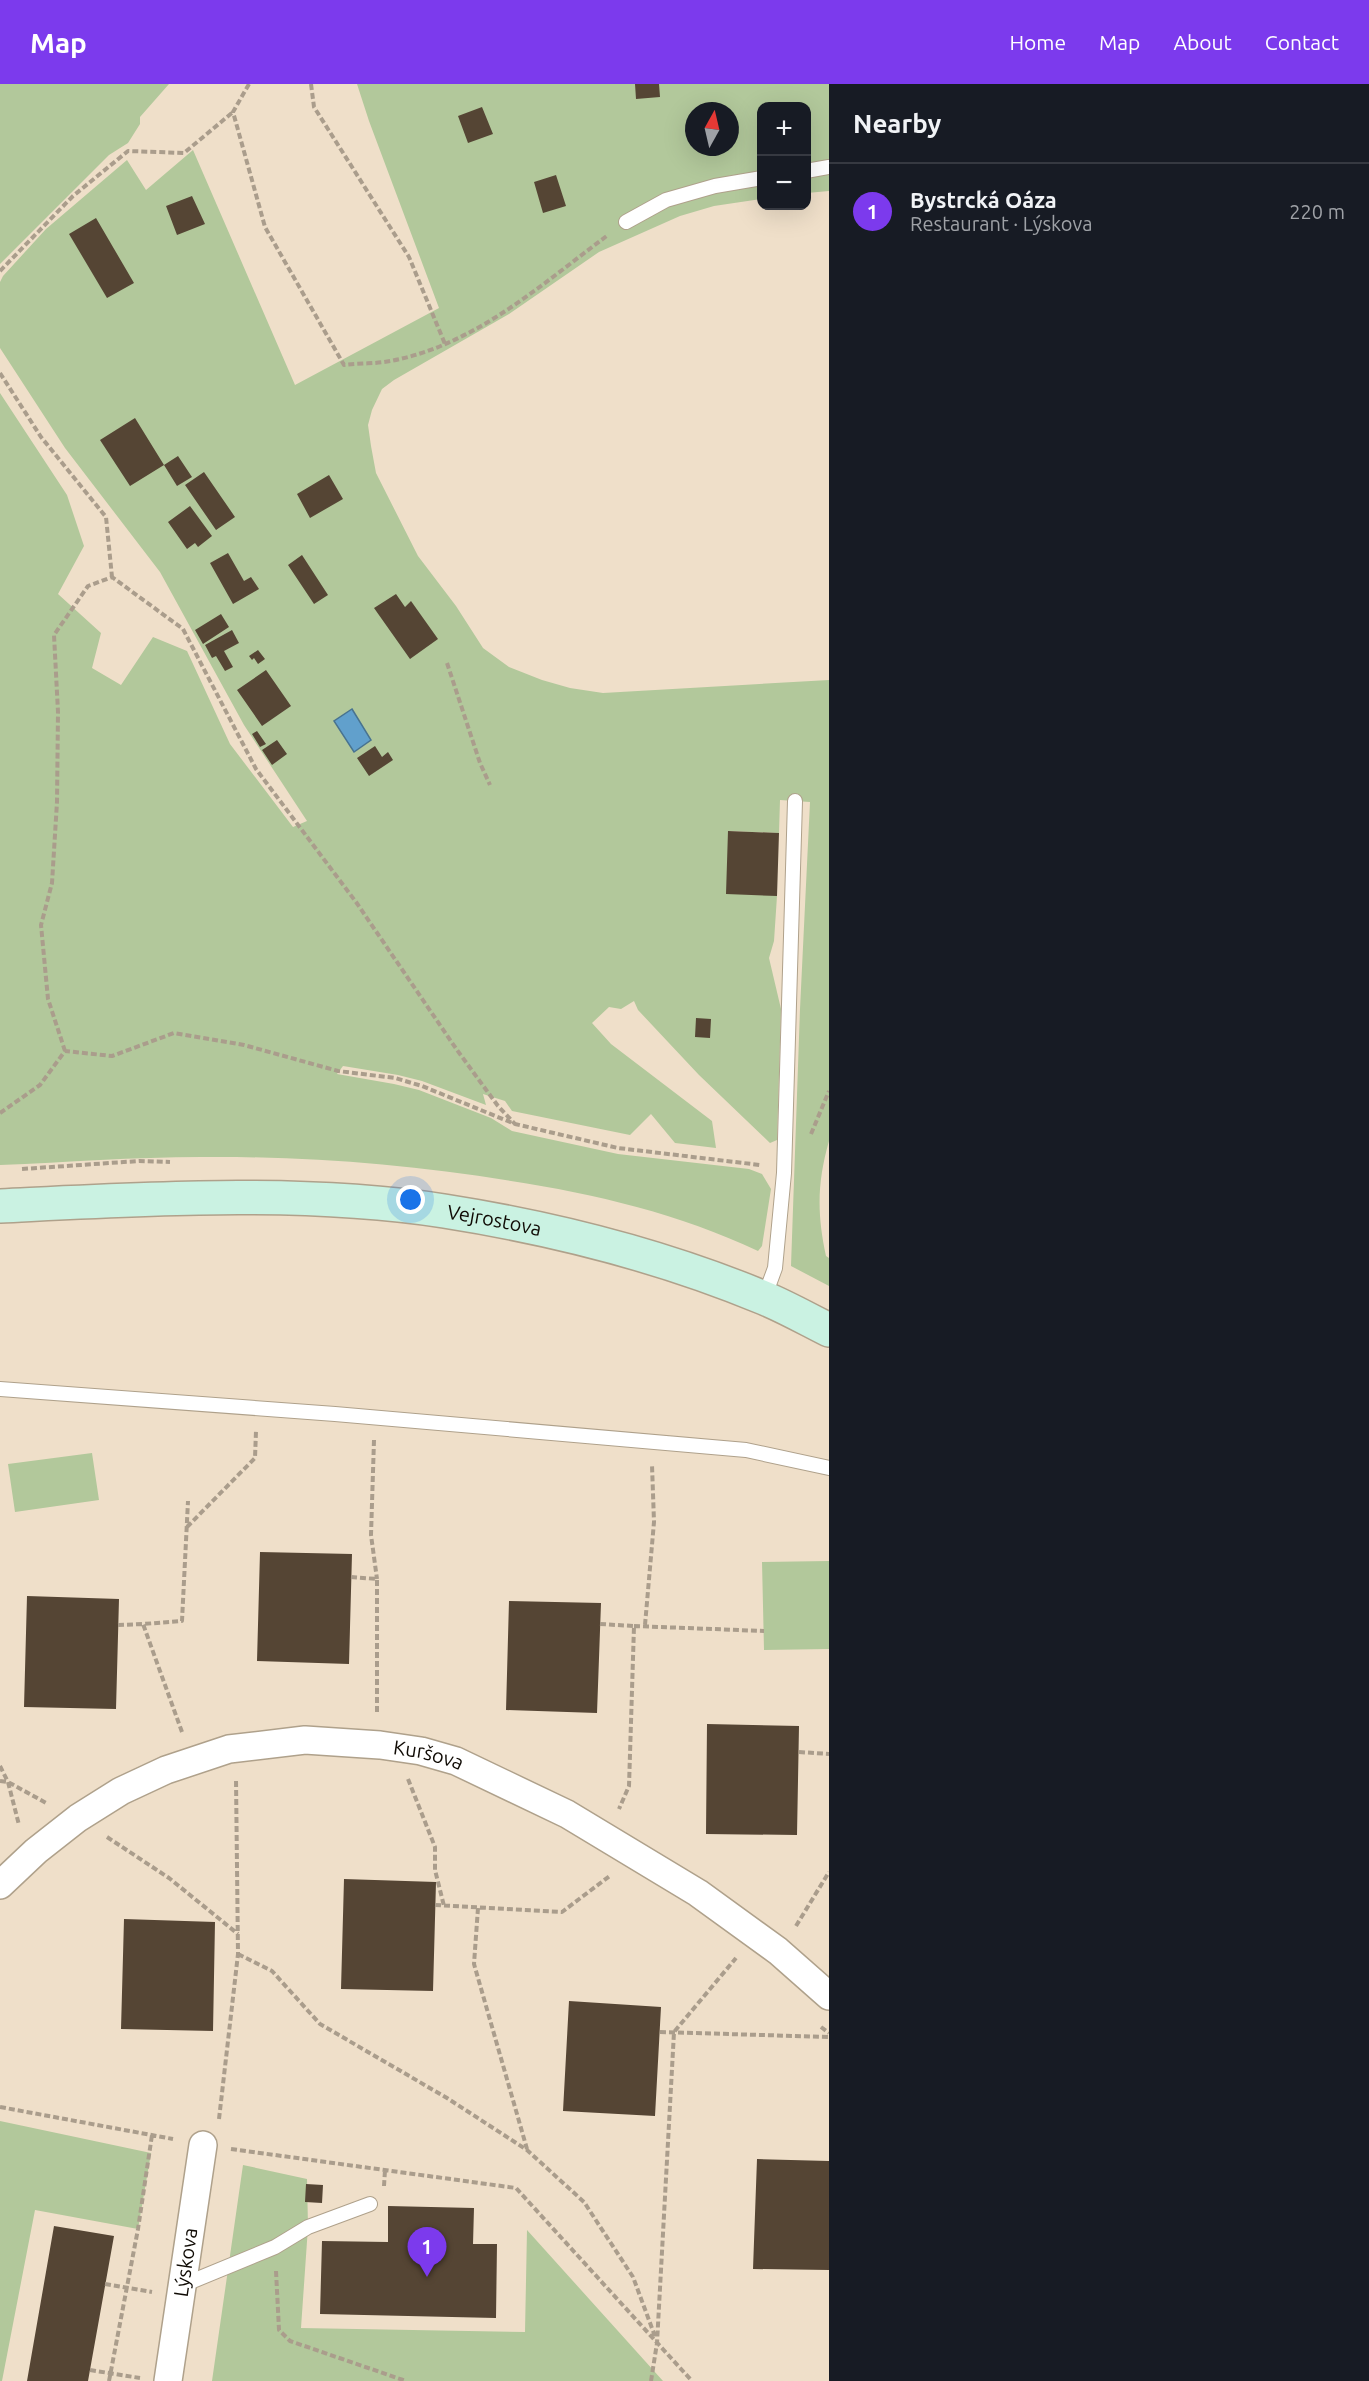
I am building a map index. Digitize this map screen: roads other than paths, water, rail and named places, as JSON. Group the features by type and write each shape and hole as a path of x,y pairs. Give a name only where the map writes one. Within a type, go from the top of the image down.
{"street":[{"name":"Vejrostova","path":"0,1206 179,1199 273,1199 358,1203 443,1211 526,1226 609,1246 689,1270 764,1298 829,1330"},
{"name":"Kuršova","path":"0,1885 36,1851 78,1818 122,1791 166,1770 229,1749 305,1740 381,1745 421,1751 456,1761 567,1814 699,1893 778,1951 829,1996"},
{"name":"Lýskova","path":"156,2380 182,2290 209,2146"}],"lane":[{"path":"811,170 829,167"},
{"path":"626,222 666,200 715,186 757,179"},
{"path":"764,1298 775,1268 784,1173 795,801"},
{"path":"0,1389 257,1408 746,1450 829,1468"},
{"path":"182,2290 275,2247 308,2227 370,2204"}],"water":[{"path":"352,709 371,740 354,752 334,721"}],"place":[{"name":"Bystrcká Oáza","path":"427,2277"}]}
